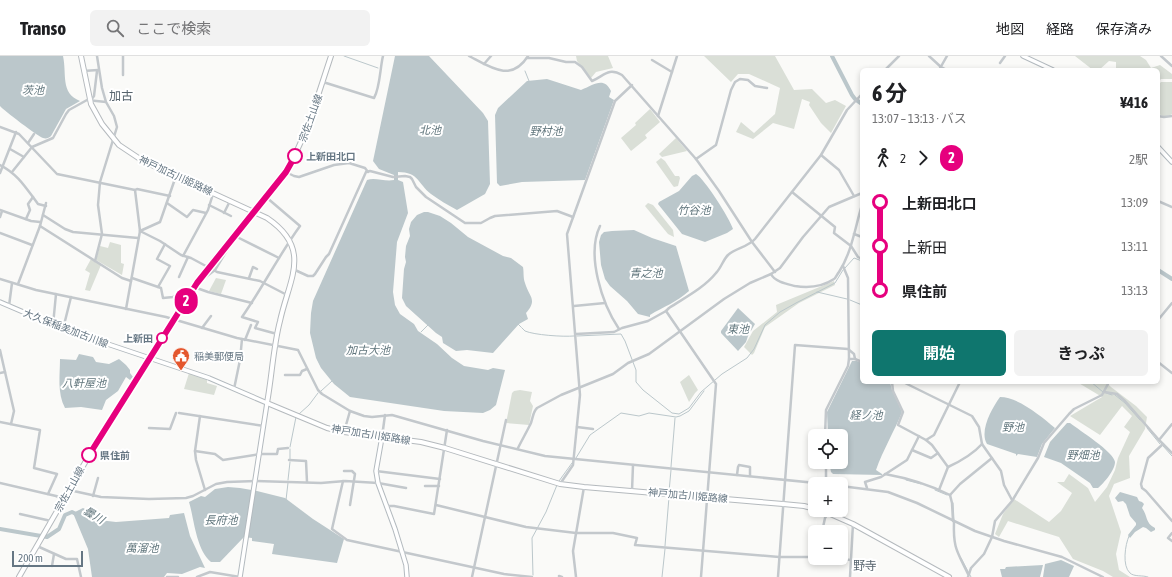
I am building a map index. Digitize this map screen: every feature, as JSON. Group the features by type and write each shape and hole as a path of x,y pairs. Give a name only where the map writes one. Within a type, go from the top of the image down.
{"main road":[{"name":"神戸加古川姫路線","path":"80,56 90,100 102,124 114,140 128,152 143,161 254,211 275,224 285,233 294,256 295,270 277,334 267,403 327,428 344,432 421,442 560,484 808,507"},
{"name":"宗佐土山線","path":"19,577 43,537 68,490 187,298 208,268 286,172 308,126 331,56"},
{"path":"1023,56 1044,68"},
{"path":"1160,149 1172,162"},
{"name":"大久保稲美加古川線","path":"0,302 63,329 202,376 267,403"},
{"path":"240,577 267,403"},
{"path":"382,437 376,472 378,483 402,552 408,577"},
{"path":"840,517 949,577"}],"street":[{"path":"95,261 102,234 98,205 100,183 117,130 117,122 106,102 102,88 97,56"},
{"path":"123,56 123,75"},
{"path":"323,82 374,98 383,56"},
{"path":"469,56 504,72 513,70 526,57 549,58 566,62 575,62 582,67 592,81 608,72 619,73 632,85 696,159 774,272"},
{"path":"484,64 491,56"},
{"path":"658,116 677,56"},
{"path":"887,68 899,56"},
{"path":"929,56 940,68 947,56"},
{"path":"1000,63 1005,56"},
{"path":"1161,56 1172,66"},
{"path":"652,60 672,72"},
{"path":"83,71 98,70"},
{"path":"90,100 94,96 98,70"},
{"path":"696,159 716,145 734,82 740,79 748,80 755,86 767,88"},
{"path":"560,484 573,465 580,388 567,234 615,101 632,85"},
{"path":"576,336 614,332 619,329 648,321 666,311 706,283 716,273 731,252 752,242 821,155 843,116 860,95"},
{"path":"12,172 32,148 51,140 69,110 87,100 106,102"},
{"path":"1160,116 1172,116"},
{"path":"0,127 16,132 57,174 170,196"},
{"path":"0,173 1,166 16,132"},
{"path":"28,143 34,134"},
{"path":"10,148 24,157"},
{"path":"821,155 839,170 854,196"},
{"path":"286,172 299,177 349,163 365,168 368,172"},
{"path":"1,166 12,172 27,187 38,204 46,204 44,215 18,284"},
{"path":"295,270 310,276 315,274 329,254 366,172 375,172 393,177 410,177 416,187 426,197 469,224 480,223 496,216 556,211 573,217"},
{"path":"140,232 141,230 160,222 176,176"},
{"path":"126,309 140,232 135,190"},
{"path":"792,192 810,205 821,217 835,227 834,233 851,246 860,258"},
{"path":"183,256 206,213 213,193"},
{"path":"518,448 523,435 530,426 537,408 561,395 613,374 632,361 649,354 724,299 750,283 771,274 780,268 829,207 860,194"},
{"path":"26,219 30,210 28,204 33,197"},
{"path":"266,197 300,226 289,241 242,317 258,322 255,328 277,334"},
{"path":"224,212 230,201"},
{"path":"1160,202 1172,207"},
{"path":"167,203 187,217 193,210 206,213"},
{"path":"209,205 231,216"},
{"path":"0,217 1,211 40,224 122,278 131,281"},
{"path":"771,274 772,277 778,281 812,288 835,279 843,266 851,246 860,212"},
{"path":"44,215 69,230 138,238"},
{"path":"600,226 595,237 598,282 609,312 619,329"},
{"path":"140,232 165,244 183,256 188,257 215,271 249,278 264,283 288,295"},
{"path":"0,233 32,245"},
{"path":"854,234 860,236"},
{"path":"252,303 208,292 196,285 215,271 235,236 279,258"},
{"path":"158,287 170,266 157,259 165,244"},
{"path":"179,277 188,257"},
{"path":"825,429 826,410 848,366 849,359 848,278 843,266"},
{"path":"249,278 253,267 256,269"},
{"path":"132,278 158,287 162,290 161,296 163,298 173,297 177,294 187,298"},
{"path":"0,279 71,298 174,319 243,339 298,350 318,390 350,411 372,417 392,415 541,455 826,484 826,469"},
{"path":"9,306 12,283"},
{"path":"53,325 56,294"},
{"path":"63,329 71,298"},
{"path":"574,306 605,303"},
{"path":"1160,318 1172,303"},
{"path":"666,311 716,384 701,577"},
{"path":"202,328 211,316"},
{"path":"234,389 243,339 249,333 251,325"},
{"path":"778,577 795,345 848,349 854,354 855,359"},
{"path":"0,350 14,411 11,424"},
{"path":"849,359 860,361"},
{"path":"1160,364 1172,373"},
{"path":"285,375 300,375 302,371 307,369"},
{"path":"0,373 5,372"},
{"path":"892,384 893,391 904,412 898,425 926,440 932,445 948,467"},
{"path":"907,384 972,416 979,427 982,444 1001,471 1004,485 1012,500"},
{"path":"926,440 934,435 959,384"},
{"path":"968,575 984,554 992,537 996,521 1012,500 1038,458 1044,443 1065,417 1074,409 1098,398 1104,392 1108,384"},
{"path":"1104,392 1117,394 1125,401 1172,453"},
{"path":"344,432 350,411"},
{"path":"149,428 170,429 177,413 264,426"},
{"path":"382,437 385,415"},
{"path":"200,416 195,451 196,460 205,490"},
{"path":"472,577 506,420"},
{"path":"0,422 40,430 34,468 57,474 48,494"},
{"path":"1159,440 1172,424"},
{"path":"577,427 593,429"},
{"path":"387,506 434,514 447,430"},
{"path":"867,488 866,482 881,477 907,460 919,436"},
{"path":"939,490 948,467 963,460 982,444"},
{"path":"1163,444 1148,458 1141,484 1142,488 1146,490 1172,521"},
{"path":"195,451 215,454 224,460 260,454 277,454 278,449 288,448"},
{"path":"912,450 931,458 938,453"},
{"path":"968,575 958,555 955,544 950,495 960,484 992,458"},
{"path":"289,460 306,461 307,482"},
{"path":"632,491 634,465"},
{"path":"737,475 739,465 750,467 750,476"},
{"path":"344,471 354,472 355,474 350,505"},
{"path":"376,472 440,479"},
{"path":"885,474 898,476 950,495"},
{"path":"93,496 98,478"},
{"path":"68,490 93,496 121,499 180,498 193,496 216,484 256,481 321,483 354,481 378,483 406,488"},
{"path":"343,481 332,529 347,540 504,574 532,577"},
{"path":"0,483 63,499"},
{"path":"425,486 439,486"},
{"path":"576,577 573,551 584,487"},
{"path":"848,487 867,488 894,494 917,503 975,531 1062,557 1103,577"},
{"path":"436,505 538,528 576,533 613,532 637,538 635,545 703,551 808,557"},
{"path":"20,514 52,521"},
{"path":"850,577 853,524"},
{"path":"1172,533 1168,538 1172,541"},
{"path":"37,546 66,559 77,559 81,577"},
{"path":"52,566 54,554"},
{"path":"197,577 210,572 240,577"},
{"path":"167,577 178,577"}],"shaded area":[{"path":"576,56 608,56 613,68 596,72 591,78 577,61"},
{"path":"704,56 775,56 794,90 812,89 826,103 835,100 846,106 831,133 821,123 809,105 810,102 802,99 794,129 773,123 753,139 736,132 741,122 754,133 775,114 780,88 749,74 738,74 731,82"},
{"path":"1075,56 1140,56 1146,60 1151,68 1116,68 1116,62 1109,61 1101,68 1090,68"},
{"path":"1160,65 1172,74 1172,79 1160,80 1160,68 1151,68"},
{"path":"1172,82 1172,114 1166,116 1160,114 1160,83"},
{"path":"650,109 660,122 645,135 647,138 631,151 621,138 636,125 635,123"},
{"path":"676,138 687,151 662,157 659,154"},
{"path":"661,158 665,161 675,176 679,176 678,186 673,186 656,162"},
{"path":"648,203 653,205 673,230 674,237 668,234 645,206"},
{"path":"110,242 121,245 121,263 124,264 122,275 96,260 100,246 108,248"},
{"path":"91,259 101,265 90,291 85,290 90,273 85,270"},
{"path":"216,278 226,280 221,294 209,291"},
{"path":"834,281 835,285 799,303 765,327 752,355 744,347 753,331 777,312 776,305"},
{"path":"189,373 207,379 207,383 217,386 214,395 184,389"},
{"path":"689,375 698,390 689,402 680,382"},
{"path":"1080,384 1108,384 1136,406 1147,417 1145,429 1129,456 1130,478 1114,484 1109,496 1121,532 1116,554 1119,570 1130,577 1113,577 1103,571 1073,559 1059,537 1008,521 999,537 995,534 1003,514 1014,499 1049,522 1061,511 1072,493 1057,482 1064,482 1069,474 1088,488 1095,502 1107,487 1130,432 1124,427 1132,416 1122,406 1100,435 1070,416 1102,397"},
{"path":"520,390 532,392 530,401 533,406 529,425 506,423 512,393"}],"water":[{"name":"茨池","path":"0,56 63,56 67,88 69,93 74,98 80,101 66,109 51,136 45,138 40,137 0,106"},
{"name":"加古大池","path":"395,56 429,56 483,113 488,121 490,184 485,194 457,210 431,194 414,176 398,172 398,180 403,182 408,213 397,242 393,292 395,305 400,314 414,324 418,331 437,344 452,358 464,366 488,370 493,368 505,370 496,405 483,413 444,411 350,397 334,384 321,368 316,358 310,333 313,301 367,180 394,180 394,175 379,169 373,161"},
{"name":"野村池","path":"547,79 581,90 594,84 602,83 608,86 611,91 609,97 614,100 585,180 522,182 500,186 497,183 495,115 498,108 527,81"},
{"name":"竹谷池","path":"696,174 705,183 716,199 733,229 705,242 682,234 658,204 679,191 692,176"},
{"path":"424,212 440,216 468,237 503,256 511,258 523,267 524,281 532,298 530,308 526,313 528,319 519,324 493,353 467,350 456,351 443,343 442,337 406,306 402,298 404,269 406,262 406,246 410,236 409,229 411,222 417,215"},
{"name":"青之池","path":"634,230 676,246 689,291 650,315 650,317 638,314 627,301 610,286 605,279 601,265 599,242 601,235 604,232"},
{"name":"東池","path":"738,308 755,324 746,342 738,351 721,333 721,331"},
{"name":"八軒屋池","path":"79,354 93,357 96,362 109,364 119,359 130,370 133,377 130,380 126,377 118,391 106,400 102,410 81,407 65,408 62,402 60,359 76,360"},
{"name":"経ノ池","path":"852,361 860,362 860,384 890,384 902,412 876,470 882,475 833,474 830,469 848,469 848,429 828,429 827,412"},
{"name":"野池","path":"1000,397 1014,400 1022,404 1055,428 1042,444 1037,457 1018,454 1016,456 1016,454 987,444 985,439 985,426 993,407"},
{"name":"野畑池","path":"1067,423 1070,423 1096,441 1109,453 1115,462 1113,469 1106,480 1098,488 1093,488 1090,483 1061,463 1044,457 1050,442"},
{"name":"長府池","path":"228,487 257,491 285,498 313,519 344,539 337,563 272,554 274,544 252,541 252,538 244,537 220,562 211,562 202,550 196,534 189,502 201,496 205,497 215,489"},
{"path":"1120,492 1137,497 1139,501 1144,504 1142,508 1148,522 1155,528 1155,530 1151,532 1143,527 1135,532 1130,538 1128,535 1136,523 1130,516 1126,504 1123,501 1118,502 1115,498"},
{"name":"萬溜池","path":"83,508 93,513 99,520 116,522 169,518 170,515 184,513 190,536 205,568 200,567 182,574 167,573 164,577 92,577 88,549 73,513"},
{"path":"1061,560 1074,566 1069,577 1043,577 1045,564"},
{"path":"1043,565 1040,577 1002,577 1000,569 1005,569 1006,567"}],"waterway":[{"path":"344,56 378,68"},
{"path":"832,56 852,95 860,103"},
{"path":"525,71 529,81"},
{"path":"845,268 854,258 860,260"},
{"path":"577,336 621,334 636,370 636,382 643,390 672,413 679,414 689,408 701,392 722,374 747,358 754,349 765,325 780,312 835,283 843,270"},
{"path":"1160,271 1172,279"},
{"path":"817,292 847,299"},
{"path":"850,300 860,304"},
{"path":"518,324 525,331 535,334 574,336"},
{"path":"421,332 428,325"},
{"path":"321,391 332,381"},
{"path":"1093,384 1103,392"},
{"path":"576,458 590,435 621,413 639,416 649,413 676,417 680,416 689,411 704,391"},
{"path":"299,414 309,405 318,393"},
{"path":"1106,393 1112,395"},
{"path":"1115,395 1125,403 1140,420"},
{"path":"290,447 296,417"},
{"path":"671,467 675,418"},
{"path":"1147,428 1160,444"},
{"path":"1163,446 1172,456"},
{"path":"290,449 290,459"},
{"path":"288,480 290,462"},
{"path":"559,481 572,463"},
{"path":"669,492 671,470"},
{"path":"906,480 921,484"},
{"path":"286,500 288,483"},
{"path":"533,575 532,538 546,512 557,485"},
{"path":"935,490 947,495"},
{"path":"665,546 669,497"},
{"path":"953,503 954,520"},
{"name":"曇川","path":"0,529 47,537 59,529 65,515 72,512 78,515"},
{"path":"1129,536 1125,555 1127,570 1134,575 1148,577"},
{"path":"662,577 665,549"},
{"path":"961,558 971,577"}],"bus line":[{"name":"2","path":"89,455 197,283 286,172 295,156"}],"place":[{"name":"上新田北口","path":"295,156"},
{"name":"上新田","path":"162,338"},
{"name":"稲美郵便局","path":"181,371"},
{"name":"県住前","path":"89,455"}],"district":[{"name":"加古","path":"121,96"},
{"name":"野寺","path":"865,566"}],"water label":[{"name":"北池","path":"430,130"}]}
